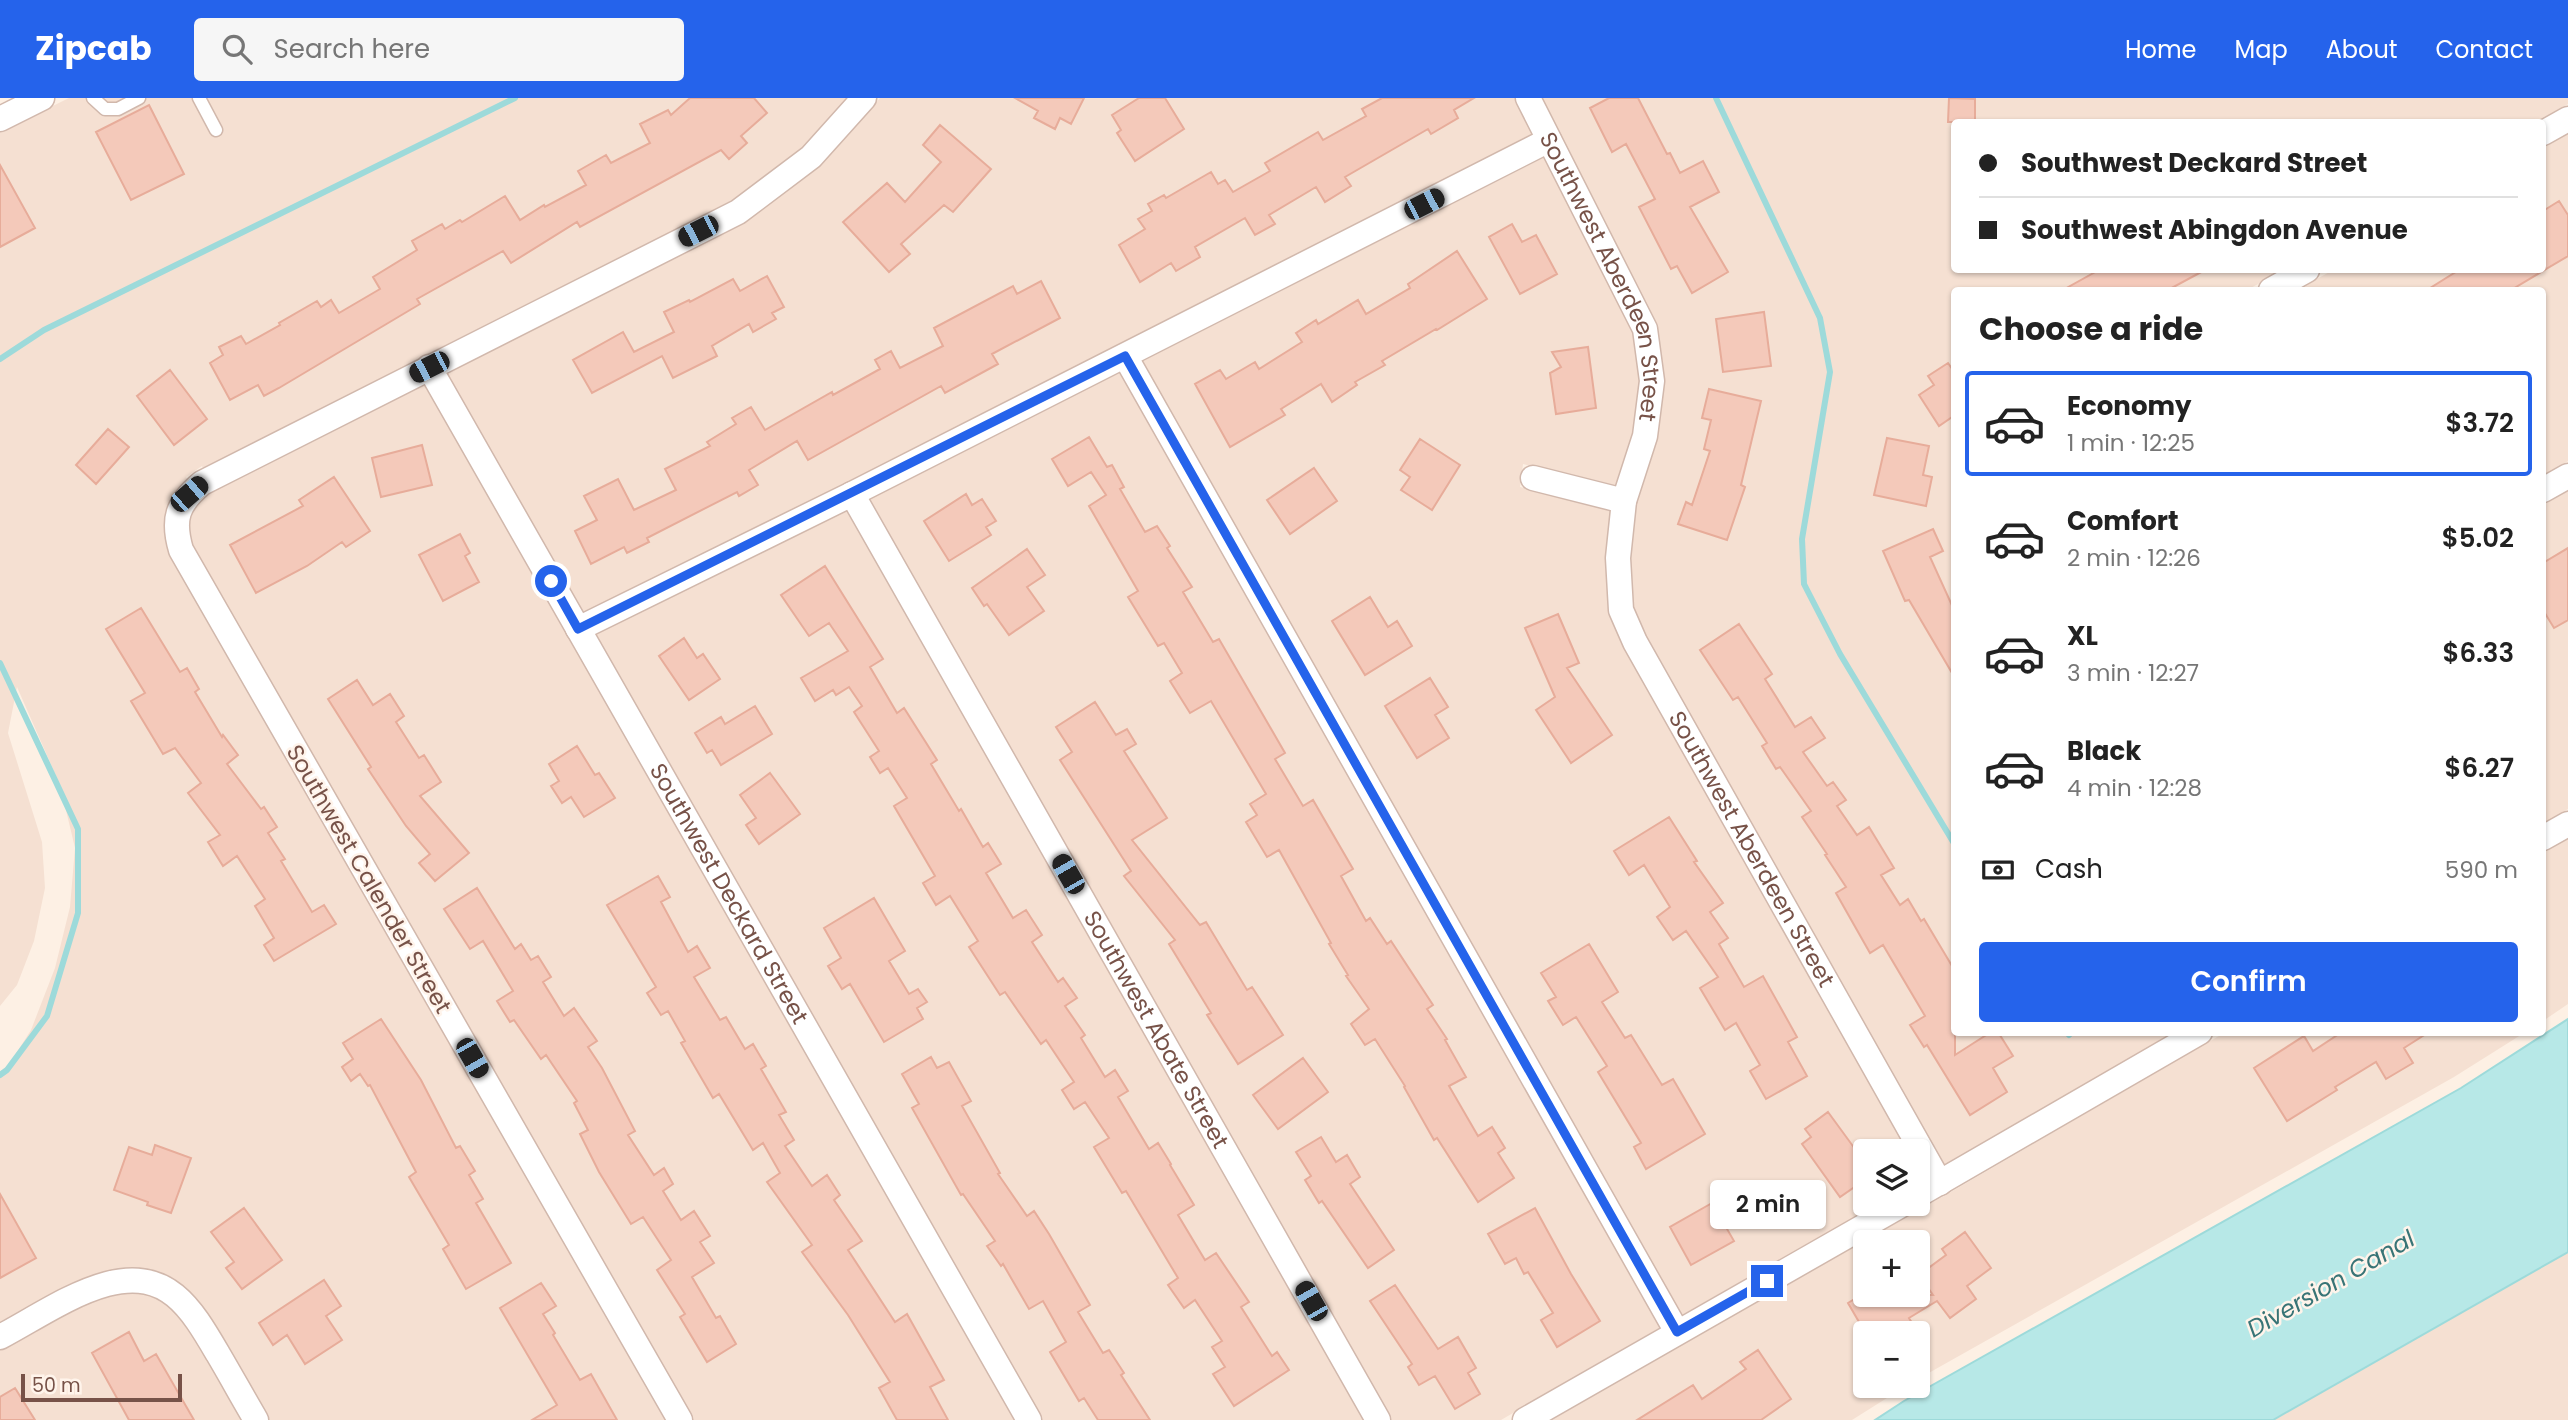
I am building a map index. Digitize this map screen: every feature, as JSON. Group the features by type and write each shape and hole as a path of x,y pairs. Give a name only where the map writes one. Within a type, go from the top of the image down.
{"street":[{"path":"0,119 41,98"},
{"path":"429,367 738,212 811,157 864,98"},
{"name":"Southwest Aberdeen Street","path":"1528,98 1646,329 1652,382 1646,436 1624,501 1618,558 1621,610 1635,642 1940,1183"},
{"path":"2546,131 2568,119"},
{"path":"578,629 852,494 1549,140"},
{"path":"2276,287 2302,273"},
{"path":"1125,356 1677,1332"},
{"name":"Southwest Calender Street","path":"429,367 202,483 189,494 180,508 176,520 176,534 181,550 680,1420"},
{"name":"Southwest Deckard Street","path":"429,367 1029,1420"},
{"path":"2546,488 2568,475"},
{"path":"1533,478 1624,501"},
{"name":"Southwest Abate Street","path":"852,494 1378,1420"},
{"path":"2546,836 2568,824"},
{"path":"1930,1188 2193,1036"},
{"path":"1525,1420 1882,1216"},
{"path":"0,1336 106,1284 143,1281 171,1291 196,1316 256,1420"}],"lane":[{"path":"93,98 105,109 118,109 139,98"},
{"path":"199,98 216,130"}],"shaded area":[{"path":"69,98 848,98 803,148 731,201 203,468 202,466 186,477 170,500 165,516 165,536 171,555 667,1420 268,1420 206,1311 175,1280 145,1269 126,1269 88,1277 0,1323 0,1072 10,1063 31,1030 55,968 70,907 75,848 60,785 17,687 8,733 42,842 45,888 34,941 17,985 0,1006 0,132"},
{"path":"880,98 1515,98 1533,134 846,483 582,613 445,372 744,222 819,167"},
{"path":"1541,98 2568,98 2568,104 2542,119 1951,119 1951,273 2278,273 2253,287 1951,287 1951,1036 2170,1036 1944,1166 1646,637 1633,608 1630,559 1636,505 1657,441 1664,384"},
{"path":"2568,133 2568,461 2546,474 2546,287 2302,287 2328,273 2546,273 2546,146"},
{"path":"1545,157 1634,332 1640,380 1634,432 1616,487 1523,464 1520,487 1611,510 1606,557 1610,609 1903,1139 1853,1139 1853,1216 1857,1216 1680,1316 1141,362"},
{"path":"1121,372 1661,1327 1501,1420 1391,1420 868,499"},
{"path":"425,383 1016,1420 693,1420 192,547 188,523 191,514 209,493"},
{"path":"2568,490 2568,809 2546,822 2546,502"},
{"path":"848,509 1365,1420 1042,1420 594,634"},
{"path":"2568,838 2568,1004 2546,1019 2546,850"},
{"path":"2219,1036 2519,1036 2454,1077 1930,1372 1930,1321 1853,1321 1853,1398 1887,1398 1852,1420 1550,1420 1853,1248 1853,1307 1930,1307 1930,1230 1884,1230 1909,1216 1930,1216 1930,1204"},
{"path":"2568,1252 2568,1420 2273,1420 2449,1320"},
{"path":"130,1292 143,1292 165,1300 186,1322 243,1420 0,1420 0,1350 90,1303"}],"water":[{"name":"Diversion Canal","path":"2568,1019 2568,1252 2273,1420 1875,1420 1909,1398 1930,1398 1930,1386 2461,1088 2542,1036 2546,1036 2546,1033"}],"building":[{"path":"690,98 754,98 767,113 741,136 747,143 729,159 721,150 580,227 577,222 511,263 503,251 417,299 420,304 279,388 264,396 258,385 230,400 210,363 223,355 219,347 241,336 246,344 317,301 321,307 331,300 339,313 380,289 373,277 417,250 412,241 442,224 445,229 460,220 462,222 505,196 520,220 544,205 545,207 586,185 578,171 606,155 611,163 650,143 640,124 668,110 671,115"},
{"path":"1015,98 1084,98 1071,124 1060,118 1055,129 1034,118 1038,111"},
{"path":"1139,98 1165,98 1184,129 1135,161 1117,133 1121,130 1112,115"},
{"path":"1382,98 1474,98 1454,110 1458,118 1431,134 1428,129 1345,177 1351,186 1325,202 1316,187 1269,215 1275,224 1255,235 1245,218 1195,247 1200,257 1176,271 1171,263 1140,282 1119,245 1145,229 1138,219 1152,211 1148,204 1164,195 1166,198 1211,172 1218,184 1225,180 1233,192 1270,171 1265,163 1318,132 1323,140 1366,116 1362,109"},
{"path":"1609,98 1638,98 1680,173 1703,161 1719,192 1690,207 1728,272 1692,293 1677,266 1671,269 1639,207 1655,199 1626,144 1612,152 1590,108"},
{"path":"1949,98 1975,99 1975,119 1951,119 1951,122 1948,122"},
{"path":"149,105 184,174 131,200 96,132"},
{"path":"940,125 991,169 953,212 944,205 901,244 910,254 889,272 843,222 887,183 905,202 941,162 923,145"},
{"path":"0,165 35,228 0,247"},
{"path":"2559,201 2568,215 2568,256 2546,269 2546,209"},
{"path":"1512,224 1522,242 1536,235 1557,274 1520,294 1489,237"},
{"path":"1457,251 1487,299 1382,361 1385,365 1355,382 1357,385 1332,402 1321,384 1281,409 1285,415 1230,447 1195,384 1220,370 1226,379 1255,362 1259,369 1302,342 1296,333 1316,320 1318,324 1358,300 1366,314 1410,288 1408,284"},
{"path":"2094,273 2199,273 2174,287 2068,287"},
{"path":"2454,273 2540,273 2516,287 2432,287"},
{"path":"767,276 784,307 772,313 776,319 753,332 749,324 712,346 717,356 673,378 662,356 592,393 573,360 623,332 634,352 674,332 664,312 689,300 690,302 733,279 740,291"},
{"path":"1041,281 1060,318 992,354 998,364 945,393 941,386 808,460 797,441 749,470 758,485 739,496 737,492 647,538 649,542 627,553 624,547 591,564 575,531 597,520 584,496 618,479 634,510 676,490 665,469 710,446 707,442 736,424 732,418 751,407 765,430 832,392 833,395 880,369 875,360 891,351 900,368 943,346 934,328 1013,286 1017,294"},
{"path":"1764,312 1771,366 1723,372 1716,319"},
{"path":"1588,347 1596,408 1556,414 1550,373 1561,367 1552,352"},
{"path":"1948,363 1951,367 1951,418 1939,426 1919,395 1934,385 1928,376"},
{"path":"170,370 207,419 174,445 137,396"},
{"path":"1709,389 1761,401 1741,485 1745,487 1727,540 1678,524 1686,502 1692,505 1710,451 1704,449 1711,420 1702,418"},
{"path":"108,429 129,447 96,484 76,465"},
{"path":"1089,437 1107,467 1112,465 1124,487 1120,489 1145,532 1157,526 1170,546 1167,548 1192,587 1183,592 1213,642 1219,639 1285,753 1275,759 1303,806 1313,800 1353,869 1341,876 1366,921 1370,918 1387,944 1391,941 1433,1005 1427,1009 1447,1039 1445,1040 1466,1077 1449,1086 1478,1136 1492,1127 1505,1148 1498,1153 1514,1178 1478,1202 1437,1138 1434,1140 1405,1086 1375,1039 1365,1045 1351,1024 1369,1009 1346,976 1348,975 1329,944 1331,943 1279,850 1267,857 1246,822 1257,815 1250,804 1266,794 1211,701 1190,713 1170,681 1182,673 1164,643 1158,646 1128,597 1138,591 1089,506 1106,495 1091,472 1068,486 1052,459"},
{"path":"1887,438 1929,446 1923,475 1932,477 1926,506 1874,495"},
{"path":"1420,439 1460,465 1432,510 1401,490 1410,477 1400,470"},
{"path":"422,445 432,485 381,497 372,458"},
{"path":"1314,468 1337,501 1290,534 1267,500"},
{"path":"334,477 370,531 346,547 342,542 307,566 256,593 230,545 303,506 299,500"},
{"path":"966,494 972,505 982,499 996,521 986,527 991,535 949,561 924,521"},
{"path":"1933,529 1943,551 1930,557 1951,603 1951,671 1909,600 1905,601 1883,551"},
{"path":"460,534 470,553 465,556 479,582 443,601 419,555"},
{"path":"2568,548 2568,620 2554,628 2546,615 2546,561"},
{"path":"1027,549 1045,575 1027,587 1044,611 1009,635 972,588"},
{"path":"825,566 883,659 870,667 897,713 904,708 937,760 931,764 959,811 961,809 983,847 988,843 1001,864 986,873 1013,918 1026,910 1042,935 1032,942 1058,982 1063,978 1077,998 1065,1006 1085,1035 1081,1038 1105,1077 1115,1070 1128,1091 1118,1097 1149,1149 1158,1143 1194,1205 1178,1215 1205,1260 1216,1253 1249,1302 1241,1307 1272,1356 1277,1352 1289,1370 1234,1406 1213,1374 1225,1367 1212,1347 1222,1341 1195,1300 1184,1308 1168,1285 1178,1278 1126,1191 1122,1193 1094,1147 1109,1138 1085,1102 1074,1109 1062,1090 1074,1082 1046,1040 1041,1044 1005,992 1000,995 969,947 978,941 950,896 936,905 923,883 935,876 894,806 907,798 888,768 880,773 870,757 879,751 854,712 862,706 849,687 836,695 833,690 815,701 801,678 848,651 829,623 809,636 781,595"},
{"path":"1370,597 1388,627 1397,621 1412,646 1365,675 1332,621"},
{"path":"141,608 180,672 187,668 199,689 195,692 222,737 223,735 238,755 227,764 261,809 264,807 277,827 268,833 285,859 281,861 312,912 324,905 336,924 274,961 264,945 274,938 255,906 265,899 237,856 223,866 208,842 220,835 188,793 201,783 175,748 163,754 131,701 145,693 106,629"},
{"path":"1558,614 1579,663 1567,668 1612,735 1571,763 1536,710 1555,697 1525,628"},
{"path":"1739,624 1772,674 1765,679 1795,727 1811,717 1825,738 1803,752 1827,786 1833,782 1846,800 1837,806 1857,835 1869,827 1894,868 1881,875 1900,905 1908,899 1921,921 1924,919 1951,964 1951,1036 1955,1036 1955,1055 1985,1036 2000,1036 2013,1056 1993,1068 2007,1092 1970,1115 1927,1045 1924,1047 1910,1025 1925,1016 1883,945 1870,953 1836,893 1846,887 1802,817 1811,811 1780,767 1776,769 1762,746 1767,743 1738,697 1733,700 1700,650"},
{"path":"684,638 697,658 703,654 720,679 689,700 659,656"},
{"path":"1430,678 1448,707 1435,715 1449,738 1417,758 1385,706"},
{"path":"357,680 373,705 390,694 404,716 396,722 419,758 424,755 441,782 420,796 469,853 435,881 419,863 430,854 406,826 368,769 371,767 328,699"},
{"path":"1095,702 1116,735 1127,729 1136,744 1124,751 1167,818 1132,840 1200,925 1206,922 1247,990 1252,987 1283,1035 1238,1064 1207,1015 1211,1013 1169,944 1175,940 1124,876 1131,871 1060,760 1072,752 1056,727"},
{"path":"755,706 772,734 721,765 712,750 707,753 695,733 721,717 725,724"},
{"path":"577,746 595,775 599,773 615,798 584,817 571,797 562,803 551,786 559,781 549,764"},
{"path":"770,773 800,814 759,844 746,825 756,818 740,795"},
{"path":"1669,817 1697,861 1694,862 1723,903 1710,912 1728,938 1719,944 1744,987 1763,976 1797,1037 1788,1042 1807,1076 1766,1099 1750,1071 1760,1065 1736,1023 1725,1030 1700,988 1718,977 1686,931 1673,940 1657,917 1670,907 1644,865 1629,875 1614,851"},
{"path":"658,876 670,897 661,902 688,952 697,946 710,968 694,977 720,1020 726,1017 745,1049 753,1044 766,1066 761,1069 786,1112 779,1115 794,1140 785,1146 812,1186 827,1175 840,1195 834,1200 862,1241 848,1250 895,1322 907,1314 944,1380 930,1387 948,1420 897,1420 879,1388 890,1382 848,1315 802,1252 812,1245 767,1182 780,1173 763,1143 753,1150 719,1094 713,1098 681,1043 685,1041 668,1011 661,1015 647,993 656,987 607,905"},
{"path":"477,888 515,949 521,944 531,960 538,956 551,977 543,982 564,1016 574,1008 597,1041 588,1047 635,1131 628,1135 654,1175 664,1168 673,1184 663,1191 681,1220 694,1211 710,1236 700,1242 714,1263 692,1277 716,1318 720,1316 736,1344 707,1362 680,1317 685,1314 657,1270 671,1260 643,1217 631,1224 599,1172 580,1134 588,1130 574,1103 577,1101 546,1055 541,1059 514,1020 510,1022 497,1001 513,991 483,941 470,949 444,909"},
{"path":"874,898 905,951 889,961 909,994 918,989 927,1002 917,1008 923,1019 884,1042 850,984 842,989 828,966 841,958 824,928"},
{"path":"1589,944 1618,992 1602,1002 1625,1038 1631,1035 1662,1085 1673,1079 1705,1134 1646,1169 1634,1147 1641,1143 1598,1072 1607,1066 1576,1017 1563,1025 1548,1001 1556,997 1541,973"},
{"path":"381,1019 421,1080 456,1148 460,1146 475,1171 469,1175 483,1199 476,1203 511,1263 466,1289 443,1249 449,1245 409,1177 416,1172 370,1085 368,1086 360,1074 351,1081 342,1067 353,1059 343,1043"},
{"path":"2304,1036 2313,1051 2336,1036 2423,1036 2404,1048 2413,1063 2386,1079 2376,1062 2287,1121 2254,1068"},
{"path":"931,1057 937,1068 949,1062 971,1101 962,1106 1000,1173 998,1174 1027,1216 1034,1211 1049,1234 1090,1305 1078,1312 1103,1353 1109,1350 1124,1373 1121,1375 1150,1420 1098,1420 1084,1398 1079,1401 1050,1352 1066,1342 1043,1301 1029,1309 1003,1264 1001,1266 987,1246 995,1241 963,1194 961,1195 912,1108 919,1104 902,1074"},
{"path":"1303,1058 1328,1092 1278,1129 1253,1095"},
{"path":"1828,1112 1853,1146 1853,1188 1840,1197 1802,1144 1811,1137 1805,1129"},
{"path":"1321,1137 1336,1162 1347,1155 1360,1177 1350,1184 1394,1250 1368,1268 1305,1180 1311,1176 1296,1152"},
{"path":"155,1145 191,1158 171,1213 114,1190 129,1147 152,1155"},
{"path":"0,1194 36,1258 0,1278"},
{"path":"1712,1203 1734,1241 1691,1265 1670,1227"},
{"path":"244,1208 282,1260 242,1289 226,1268 234,1262 211,1232"},
{"path":"1535,1208 1600,1321 1557,1347 1541,1320 1553,1313 1528,1272 1524,1274 1516,1258 1505,1264 1488,1234"},
{"path":"1965,1232 1991,1268 1967,1286 1976,1299 1950,1318 1937,1301 1930,1305 1930,1295 1933,1295 1930,1291 1930,1267 1946,1255 1942,1249"},
{"path":"324,1280 341,1306 326,1316 342,1340 305,1364 287,1335 273,1345 259,1323"},
{"path":"541,1283 556,1306 543,1314 555,1333 553,1335 580,1380 591,1374 617,1420 532,1420 557,1405 500,1308"},
{"path":"1395,1285 1438,1349 1458,1337 1476,1368 1468,1373 1480,1394 1455,1409 1435,1376 1419,1385 1408,1367 1412,1364 1370,1301"},
{"path":"1853,1300 1853,1307 1927,1307 1909,1318 1911,1321 1858,1321 1848,1303"},
{"path":"129,1332 144,1361 156,1354 194,1420 129,1420 92,1353"},
{"path":"1758,1350 1791,1399 1761,1420 1637,1420 1693,1385 1702,1399 1746,1369 1740,1362"},
{"path":"15,1388 35,1420 0,1420 0,1397"}],"waterway":[{"path":"0,359 44,330 515,98"},
{"path":"1716,98 1820,318 1830,372 1802,539 1804,584 1840,654 1951,838"},
{"path":"0,663 78,829 78,913 47,1016 7,1070 0,1075"}],"route":[{"path":"551,581 578,629 1125,356 1677,1332 1767,1281"}]}
